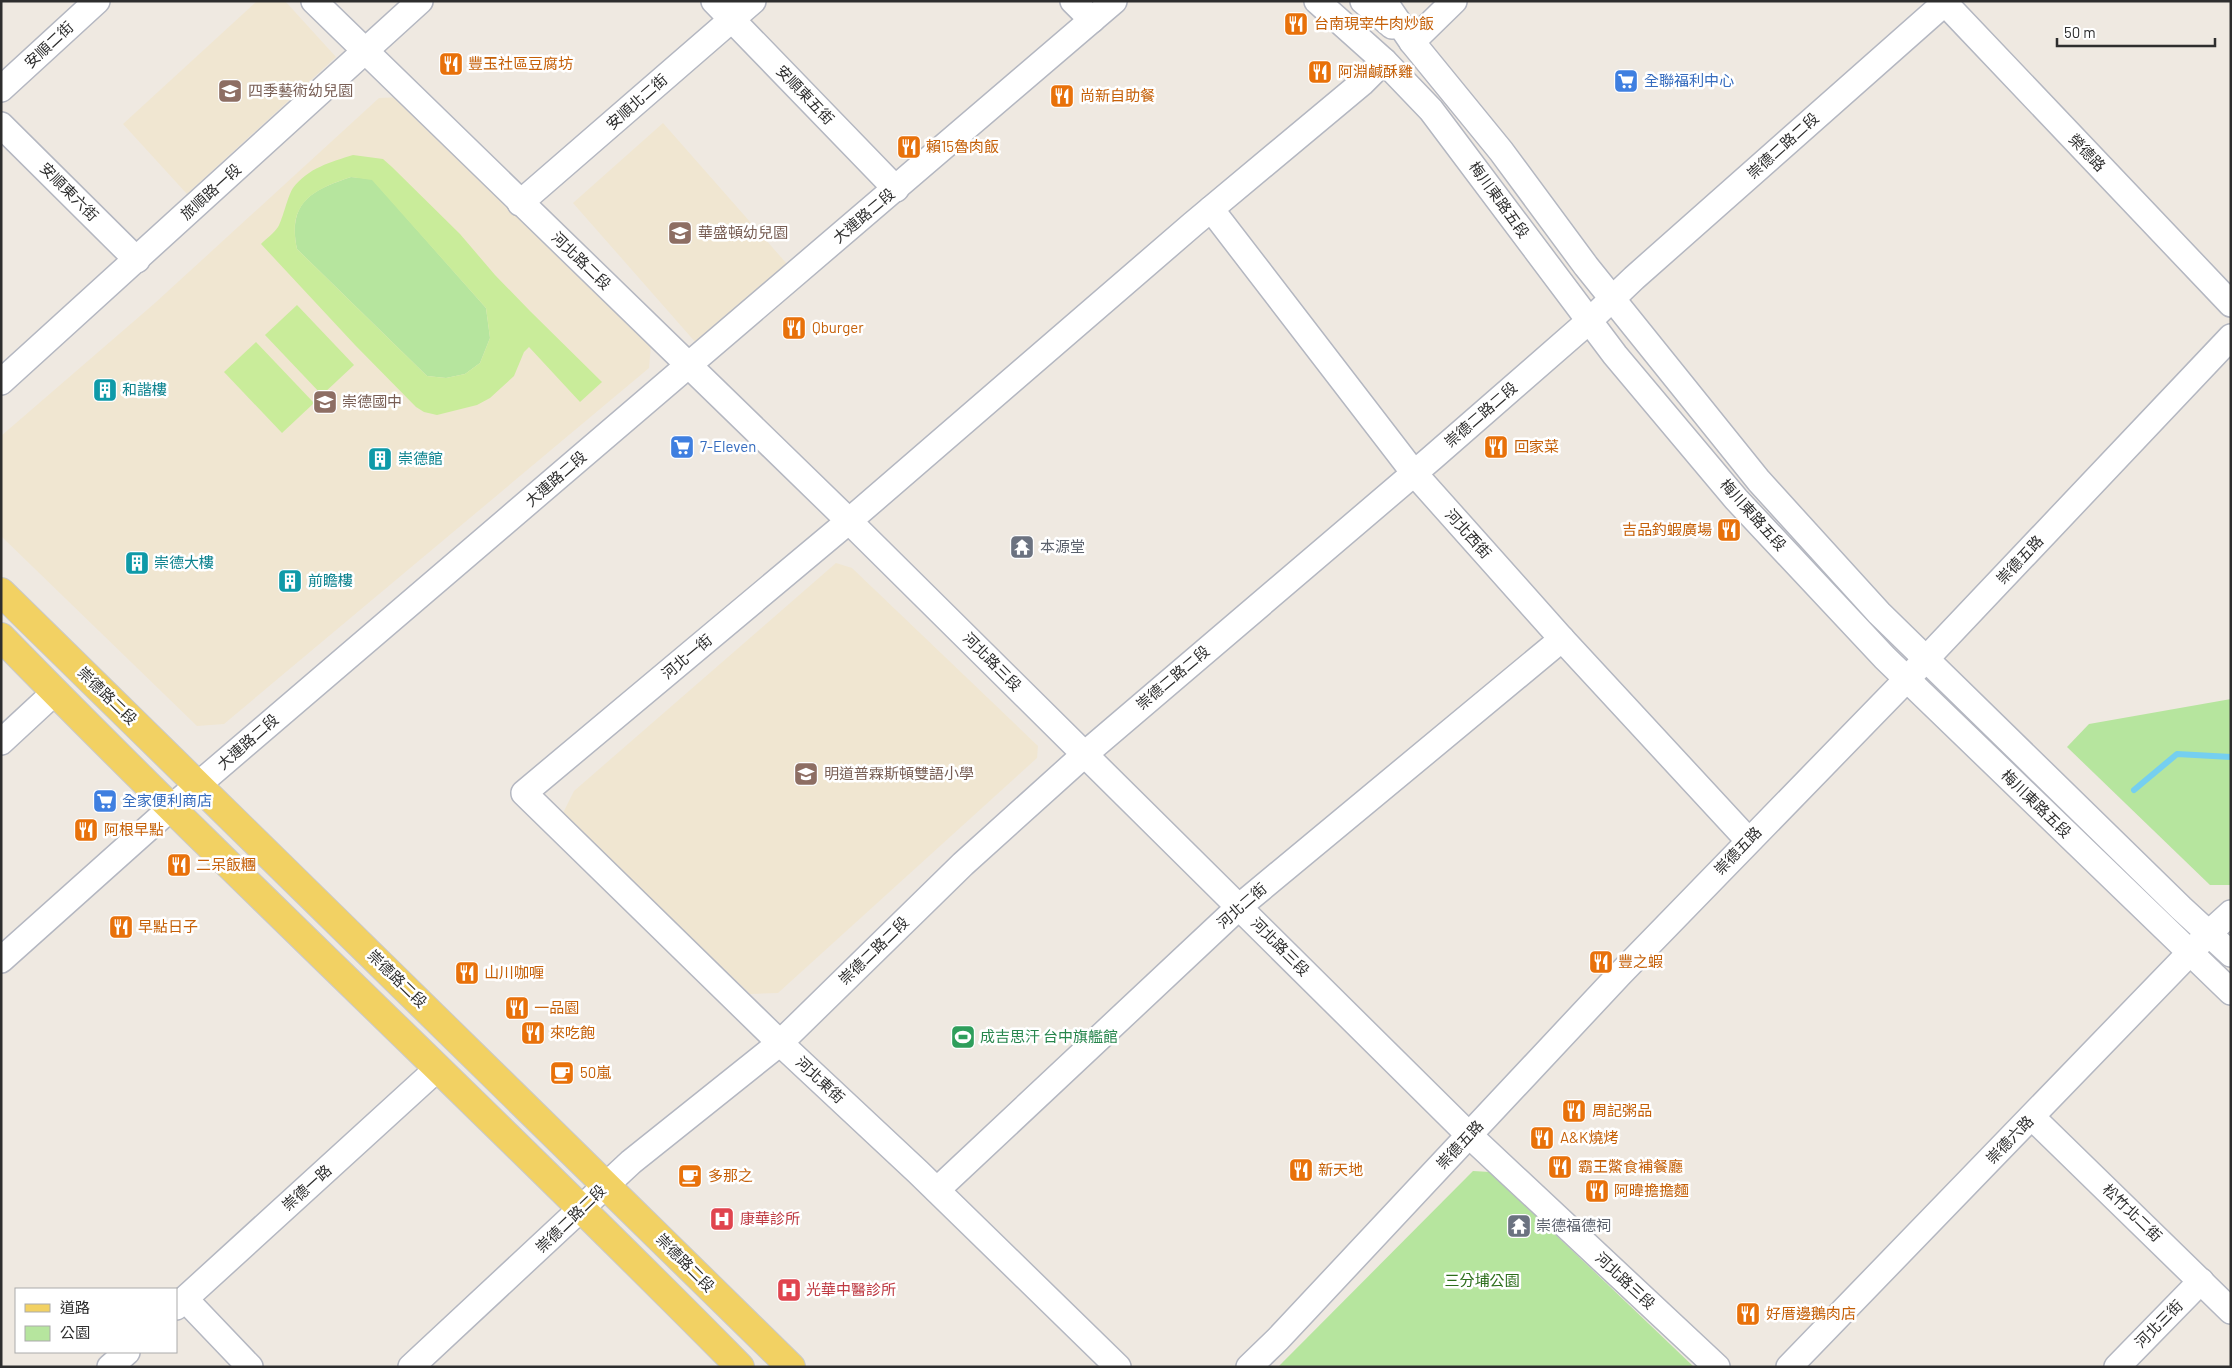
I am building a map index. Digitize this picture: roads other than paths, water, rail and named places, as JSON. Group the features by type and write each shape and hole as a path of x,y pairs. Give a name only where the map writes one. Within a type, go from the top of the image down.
{"main road":[{"name":"崇德路二段","path":"1,592 199,784 791,1367"},
{"path":"1,637 437,1069 581,1206 740,1367"}],"street":[{"name":"安順二街","path":"1,89 97,1"},
{"name":"河北路二段","path":"314,1 849,521"},
{"name":"旅順路一段","path":"1,382 420,1"},
{"name":"安順東五街","path":"714,1 896,189"},
{"name":"安順北二街","path":"520,202 753,1"},
{"path":"1074,1 1092,20"},
{"name":"大連路二段","path":"1,960 172,807 1114,1"},
{"name":"梅川東路五段","path":"1318,1 1384,61 1431,110 1615,355 1736,499 1885,658 2231,992"},
{"name":"梅川東路五段","path":"1362,1 1412,42"},
{"name":"梅川東路五段","path":"1384,1 1412,42 1501,151 1613,299 1759,481 1879,613 2181,908 2231,954"},
{"path":"1412,42 1454,1"},
{"name":"崇德二路二段","path":"411,1367 554,1236 581,1206 714,1094 780,1043 963,864 1085,754 1589,321 1634,278 1945,2"},
{"name":"榮德路","path":"1945,2 2231,304"},
{"name":"河北一街","path":"524,793 849,521 1211,209 1362,83 1384,61"},
{"name":"安順東六街","path":"1,125 137,260"},
{"name":"河北西街","path":"1211,209 1414,473 1562,639 1748,840"},
{"name":"崇德五路","path":"1248,1367 1278,1339 1620,974 1748,840 1907,679 2231,337"},
{"name":"河北路三段","path":"849,521 1470,1135 1717,1367"},
{"name":"河北二街","path":"937,1190 1240,906 1562,639"},
{"path":"1,742 55,692"},
{"name":"河北東街","path":"524,793 780,1043 937,1190 1118,1367"},
{"name":"崇德六路","path":"1789,1367 2208,933 2231,913"},
{"name":"崇德一路","path":"181,1303 437,1069"},
{"name":"松竹北二街","path":"2032,1117 2231,1311"},
{"name":"河北三街","path":"2117,1367 2201,1281"},
{"path":"181,1303 250,1367"},
{"path":"110,1367 126,1353"}],"waterway":[{"path":"2134,790 2177,754 2231,757"}],"place":[{"name":"台南現宰牛肉炒飯","path":"1296,24"},
{"name":"豐玉社區豆腐坊","path":"451,64"},
{"name":"阿淵鹹酥雞","path":"1320,72"},
{"name":"全聯福利中心","path":"1626,81"},
{"name":"四季藝術幼兒園","path":"230,91"},
{"name":"尚新自助餐","path":"1062,96"},
{"name":"賴15魯肉飯","path":"909,147"},
{"name":"華盛頓幼兒園","path":"680,233"},
{"name":"Qburger","path":"794,328"},
{"name":"和諧樓","path":"105,390"},
{"name":"崇德國中","path":"325,402"},
{"name":"7-Eleven","path":"682,447"},
{"name":"回家菜","path":"1496,447"},
{"name":"崇德館","path":"380,459"},
{"name":"吉品釣蝦廣場","path":"1729,530"},
{"name":"本源堂","path":"1022,547"},
{"name":"崇德大樓","path":"137,563"},
{"name":"前瞻樓","path":"290,581"},
{"name":"明道普霖斯頓雙語小學","path":"806,774"},
{"name":"全家便利商店","path":"105,801"},
{"name":"阿根早點","path":"86,830"},
{"name":"二呆飯糰","path":"179,865"},
{"name":"早點日子","path":"121,927"},
{"name":"豐之蝦","path":"1601,962"},
{"name":"山川咖喱","path":"467,973"},
{"name":"一品園","path":"517,1008"},
{"name":"來吃飽","path":"533,1033"},
{"name":"成吉思汗 台中旗艦館","path":"963,1037"},
{"name":"50嵐","path":"562,1073"},
{"name":"周記粥品","path":"1574,1111"},
{"name":"A&K燒烤","path":"1542,1138"},
{"name":"霸王鱉食補餐廳","path":"1560,1167"},
{"name":"新天地","path":"1301,1170"},
{"name":"多那之","path":"690,1176"},
{"name":"阿暐擔擔麵","path":"1597,1191"},
{"name":"康華診所","path":"722,1219"},
{"name":"崇德福德祠","path":"1519,1226"},
{"name":"光華中醫診所","path":"789,1290"},
{"name":"好厝邊鵝肉店","path":"1748,1314"}],"park label":[{"name":"三分埔公園","path":"1482,1281"}]}
